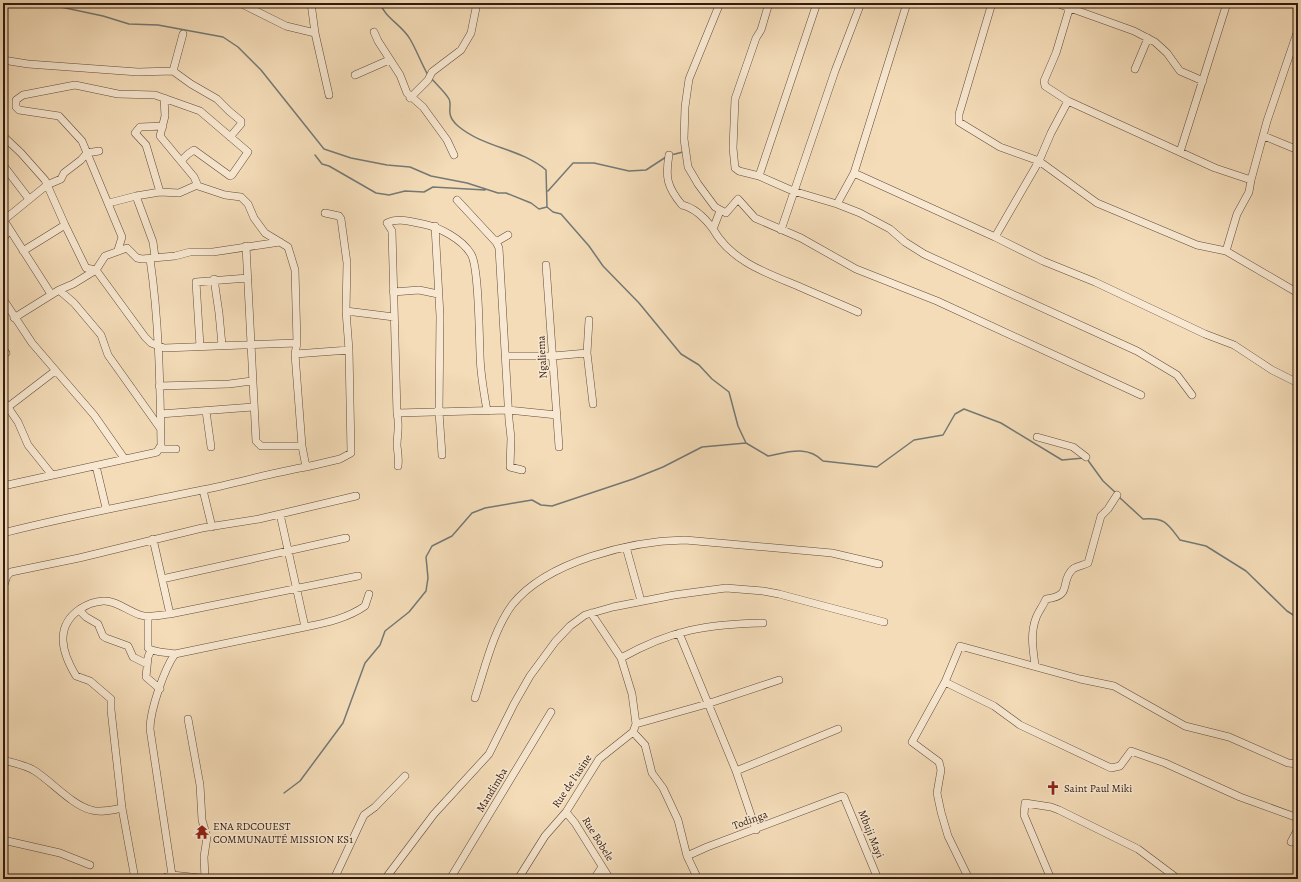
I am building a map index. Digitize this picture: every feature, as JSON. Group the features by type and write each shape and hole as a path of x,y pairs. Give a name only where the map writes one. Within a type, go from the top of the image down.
{"street":[{"path":"240,3 286,26 315,33"},
{"path":"310,3 329,95"},
{"path":"410,98 428,80 432,72 461,50 471,33 477,3"},
{"path":"720,3 690,79 685,107 684,139 688,167 698,184 720,211 726,213 738,200 755,218 801,238 856,269 937,301 1141,395"},
{"path":"769,3 761,30 756,38 736,92 733,125 735,168 739,171 759,176 793,191 837,204 890,229 905,242 924,254 1137,350 1177,375 1192,395"},
{"path":"759,176 816,3"},
{"path":"781,230 793,191 861,3"},
{"path":"837,204 854,173 907,3"},
{"path":"992,3 958,114 959,122 1000,147 1039,161 1097,203 1198,245 1226,251 1298,294"},
{"path":"1056,3 1070,5 1134,30 1160,45 1180,71 1203,81"},
{"path":"1180,152 1227,3"},
{"path":"1070,5 1056,53 1044,83 1045,86 1068,101 1215,168 1250,180"},
{"path":"1226,251 1237,214 1249,192 1250,180 1264,136 1267,121 1298,30"},
{"path":"374,32 410,98 423,107 447,140 454,154"},
{"path":"173,71 183,34"},
{"path":"1135,69 1148,38"},
{"path":"3,60 28,64 138,72 173,71 191,84 217,99 229,111 235,114 241,121 241,124 230,137"},
{"path":"355,75 389,60"},
{"path":"118,250 122,237 82,141 59,116 19,110 16,107 16,100 24,95 75,86 118,94 150,94 200,111 248,152 230,176 194,150 182,161"},
{"path":"164,98 166,110 160,136 182,161 197,185 210,191 241,197 248,204 261,229 288,247 294,265 297,343 295,354 302,446 306,468"},
{"path":"995,237 1039,161 1051,132 1068,101"},
{"path":"160,192 146,145 135,133 140,127 163,126"},
{"path":"3,136 39,172 47,185 64,225 86,268 96,270 145,337 159,347 297,343"},
{"path":"1264,136 1298,150"},
{"path":"51,294 3,220 47,185 60,179 64,173 81,160 87,153 99,151"},
{"path":"669,155 666,177 674,194 682,205 689,207 703,216 733,253 755,268 858,312"},
{"path":"3,165 29,198"},
{"path":"854,173 995,237 1043,261 1095,282 1205,334 1234,345 1272,370 1298,383"},
{"path":"109,203 160,192 179,193 197,185"},
{"path":"3,486 156,452 161,445 159,347 152,258 153,242 136,196"},
{"path":"457,200 500,248 508,410 511,438 510,467 522,470"},
{"path":"714,229 720,211"},
{"path":"3,533 82,516 106,508 203,490 306,468 340,459 351,453 349,350 346,311 347,262 341,219 339,216 325,213"},
{"path":"398,466 399,458 397,444 399,425 397,413 392,231 387,223 394,220 405,220 435,226 466,247 472,256 476,273 477,311 481,332 481,368 488,411"},
{"path":"23,251 64,225"},
{"path":"435,226 440,343 439,412 442,455"},
{"path":"3,239 9,230"},
{"path":"496,242 508,235"},
{"path":"14,318 51,294 73,284 96,270 105,256 118,250 127,248 137,258 152,258 175,256 190,252 213,252 280,242"},
{"path":"246,246 253,407 256,441 258,445 302,446"},
{"name":"Ngaliema","path":"546,265 559,447"},
{"path":"200,346 196,282 214,279 248,278"},
{"path":"214,279 222,345"},
{"path":"59,290 74,303 101,335 108,355 161,429"},
{"path":"393,292 419,290 438,294"},
{"path":"3,299 14,318 32,343 94,415 124,458"},
{"path":"346,311 394,317"},
{"path":"589,320 587,353 593,404"},
{"path":"295,354 349,350"},
{"path":"506,356 553,356 587,353"},
{"path":"8,407 55,371"},
{"path":"159,386 229,384 252,381"},
{"path":"3,400 18,422 28,445 52,475"},
{"path":"160,414 253,407"},
{"path":"397,413 508,410 557,415"},
{"path":"206,411 211,447"},
{"path":"1037,437 1073,447 1086,457"},
{"path":"159,449 176,449"},
{"path":"96,466 106,508"},
{"path":"203,490 212,527"},
{"path":"1035,665 1031,642 1036,617 1042,609 1046,599 1056,598 1062,595 1066,586 1067,577 1074,568 1088,563 1102,516 1118,495"},
{"path":"3,588 7,576 11,572 79,558 153,539 280,514 356,496"},
{"path":"280,514 298,588 305,627"},
{"path":"162,579 346,538"},
{"path":"153,539 170,614"},
{"path":"475,698 501,624 512,606 526,590 542,578 572,564 626,547 663,540 685,540 832,553 879,564"},
{"path":"626,547 641,601"},
{"path":"135,879 122,808 111,699 90,680 76,676 70,666 64,649 62,636 64,625 79,610 91,602 104,600 148,616 170,614 358,576"},
{"path":"385,879 434,814 489,754 517,698 530,676 555,642 570,626 591,613 641,601 726,588 779,594 884,622"},
{"path":"151,650 166,651 175,654 329,622 357,611 365,606 369,594"},
{"path":"79,610 86,617 98,624 103,636 108,640 128,646 133,657 147,664"},
{"path":"591,613 621,658 632,694 636,724 633,732 645,745 652,773 664,788 678,820 687,856 698,879"},
{"path":"148,616 148,648 151,650"},
{"path":"621,658 651,643 680,633 712,625 763,623"},
{"path":"680,633 707,704 736,771 756,830"},
{"path":"969,879 948,836 941,812 937,793 941,770 939,762 912,742 946,682 960,646 1035,665 1080,679 1114,686 1185,726 1229,737 1288,763 1298,764"},
{"path":"151,650 147,664 146,677 160,689"},
{"path":"172,876 150,729 151,716 165,672 175,654"},
{"path":"636,724 707,704 779,680"},
{"path":"946,682 994,706 1020,725 1111,768 1120,766 1131,750 1165,763 1240,797 1298,818"},
{"name":"Mandimba","path":"450,879 551,712"},
{"path":"161,879 172,876 207,878 204,857 207,837 202,820 200,785 188,719"},
{"path":"736,771 838,729"},
{"name":"Rue de l'usine","path":"518,879 545,836 566,812 599,759 633,732"},
{"path":"3,760 27,766 78,803 91,810 108,811 122,808"},
{"path":"334,879 364,815 375,807 405,776"},
{"name":"Todinga","path":"687,856 707,847 844,797"},
{"name":"Mbuji Mayi","path":"844,797 878,879"},
{"path":"1051,879 1024,815 1025,803 1051,807 1059,810 1138,849 1178,879"},
{"name":"Rue Bobele","path":"566,812 575,823 610,879"},
{"path":"1292,842 1298,829"},
{"path":"3,840 60,854 90,865"},
{"path":"594,879 602,867"}],"waterway":[{"path":"42,3 103,16 129,24 158,25 223,37 238,47 261,70 324,149 351,158 387,165 410,167 431,176 467,183 498,193 506,193 531,203 539,209 547,207"},
{"path":"380,3 386,13 407,34 428,75"},
{"path":"431,78 449,99 451,118 458,126 479,139 525,157 546,170 547,207"},
{"path":"671,155 683,152"},
{"path":"315,155 322,164 329,166 376,193 389,195 405,191 424,192 433,187 485,190"},
{"path":"548,191 573,163 594,163 629,171 646,170 666,157"},
{"path":"547,207 553,212 561,214 589,246 603,266 639,303 681,354 699,365 712,379 729,392 738,426 746,443 768,456 804,451 817,456 823,461 877,467 914,440 943,435 955,414 964,409 1001,423 1062,460 1084,458"},
{"path":"284,793 300,781 343,723 365,663 380,645 385,631 409,612 426,591 428,578 426,557 432,546 452,536 472,513 485,508 532,500 541,505 552,506 633,479 663,467 702,447 746,443"},
{"path":"1087,459 1103,481 1116,493"},
{"path":"1119,497 1143,519 1156,519 1165,523 1180,540 1206,546 1246,571 1287,611 1298,618"}],"place":[{"name":"Saint Paul Miki","path":"1053,788"},
{"name":"ENA RDCOUEST COMMUNAUTÉ MISSION KS1","path":"202,832"}]}
